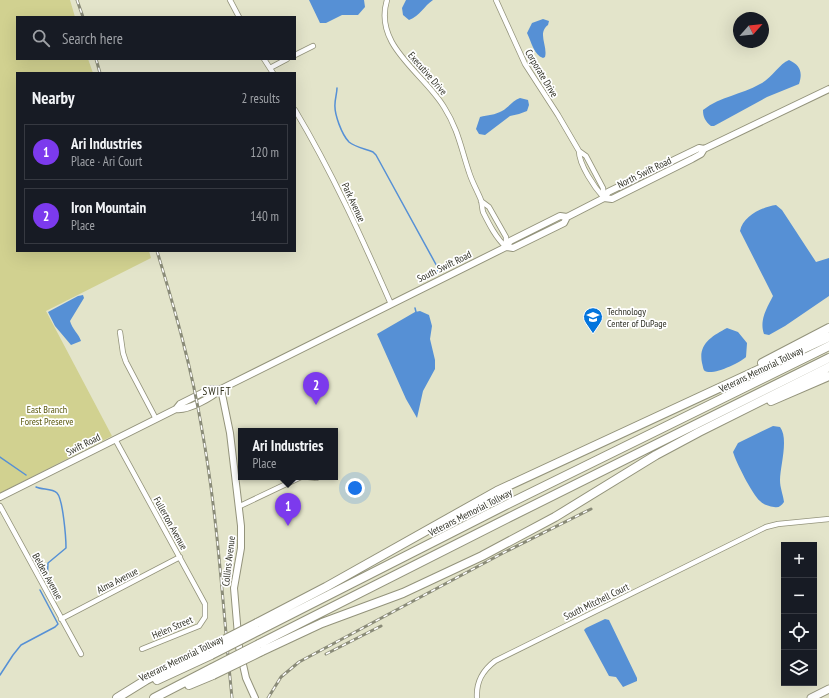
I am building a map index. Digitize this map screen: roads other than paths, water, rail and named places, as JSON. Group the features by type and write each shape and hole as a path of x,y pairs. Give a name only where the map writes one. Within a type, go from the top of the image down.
{"highway":[{"path":"702,396 829,328"},
{"path":"117,698 146,680 210,651 257,623 326,587 497,491 829,338"},
{"name":"Veterans Memorial Tollway","path":"121,698 210,651 258,631 504,506 829,346"},
{"name":"Veterans Memorial Tollway","path":"154,698 213,672 503,520 829,358"},
{"path":"259,648 402,593 488,552 555,517 656,455 829,367"},
{"path":"699,432 829,376"}],"main road":[{"path":"811,698 829,689"}],"street":[{"path":"230,0 238,16"},
{"name":"Executive Drive","path":"387,0 384,13 384,22 387,33 402,58 436,95 451,119 460,139 483,210 499,241 506,247"},
{"name":"Corporate Drive","path":"496,0 525,64 579,151 586,156 603,188 604,198"},
{"path":"296,54 313,46"},
{"path":"265,60 272,72"},
{"path":"270,68 285,60"},
{"name":"North Swift Road","path":"604,198 612,199 702,154 704,149 829,89"},
{"name":"Park Avenue","path":"296,112 342,195 391,304"},
{"name":"South Swift Road","path":"391,304 506,247 510,241 560,216 567,217 604,198"},
{"name":"Swift Road","path":"0,497 176,409 180,404 210,389 221,389 391,304"},
{"path":"120,332 126,362 156,418"},
{"name":"Collins Avenue","path":"221,389 230,433 240,506 242,539 234,588 239,647 243,668 255,698"},
{"name":"Fullerton Avenue","path":"115,439 204,600 206,609 205,617"},
{"path":"240,506 296,480"},
{"name":"Belden Avenue","path":"0,506 81,654"},
{"name":"South Mitchell Court","path":"477,698 478,682 487,668 495,661 772,525 829,519"},
{"name":"Alma Avenue","path":"61,619 180,557"},
{"name":"Helen Street","path":"142,649 199,626 205,617"}],"water":[{"path":"309,0 364,0 365,7 358,15 342,15 326,23 320,23"},
{"path":"406,0 433,0 416,16 409,20 403,15 402,8"},
{"path":"543,19 549,21 543,32 546,53 545,57 543,58 535,51 527,33 532,23"},
{"path":"789,60 796,64 800,69 801,76 799,84 767,97 714,126 711,126 706,121 703,110 710,105 753,88 764,82"},
{"path":"520,98 528,100 529,105 527,111 510,116 485,135 479,134 476,129 480,117 499,112"},
{"path":"776,205 782,210 816,262 829,258 829,296 769,335 764,334 762,324 764,314 773,296 740,231 745,221 754,213"},
{"path":"83,295 84,298 70,321 81,341 71,345 55,326 48,312 78,296"},
{"path":"420,311 429,315 432,326 430,339 435,360 435,369 423,391 417,418 406,399 377,334 415,312"},
{"path":"727,328 738,332 747,343 746,357 743,360 714,372 705,371 701,356 704,346 707,341"},
{"path":"773,426 780,427 784,438 780,486 784,502 781,506 777,507 765,504 753,492 737,463 733,452 738,443"},
{"path":"605,619 609,620 637,678 637,681 623,687 616,677 609,676 584,630"}],"waterway":[{"path":"337,88 335,108 337,119 346,139 351,144 373,152 376,155 439,270 419,281"},
{"path":"415,308 416,312"},
{"path":"0,457 26,475"},
{"path":"36,487 52,490 57,493 61,503 64,519 66,548 48,563 47,583"},
{"path":"0,675 21,645 58,624 40,590"}],"railway":[{"path":"77,0 83,16"},
{"path":"96,60 100,72"},
{"path":"157,252 193,385 208,463 220,564 232,698"},
{"path":"268,698 281,677 299,662 503,553 591,509"},
{"path":"326,654 381,626"}],"place":[{"name":"Technology Center of DuPage","path":"593,334"},
{"name":"Iron Mountain","path":"316,405"},
{"name":"Ari Industries","path":"288,526"}],"district":[{"name":"SWIFT","path":"217,391"}],"park label":[{"name":"East Branch Forest Preserve","path":"47,414"}]}
